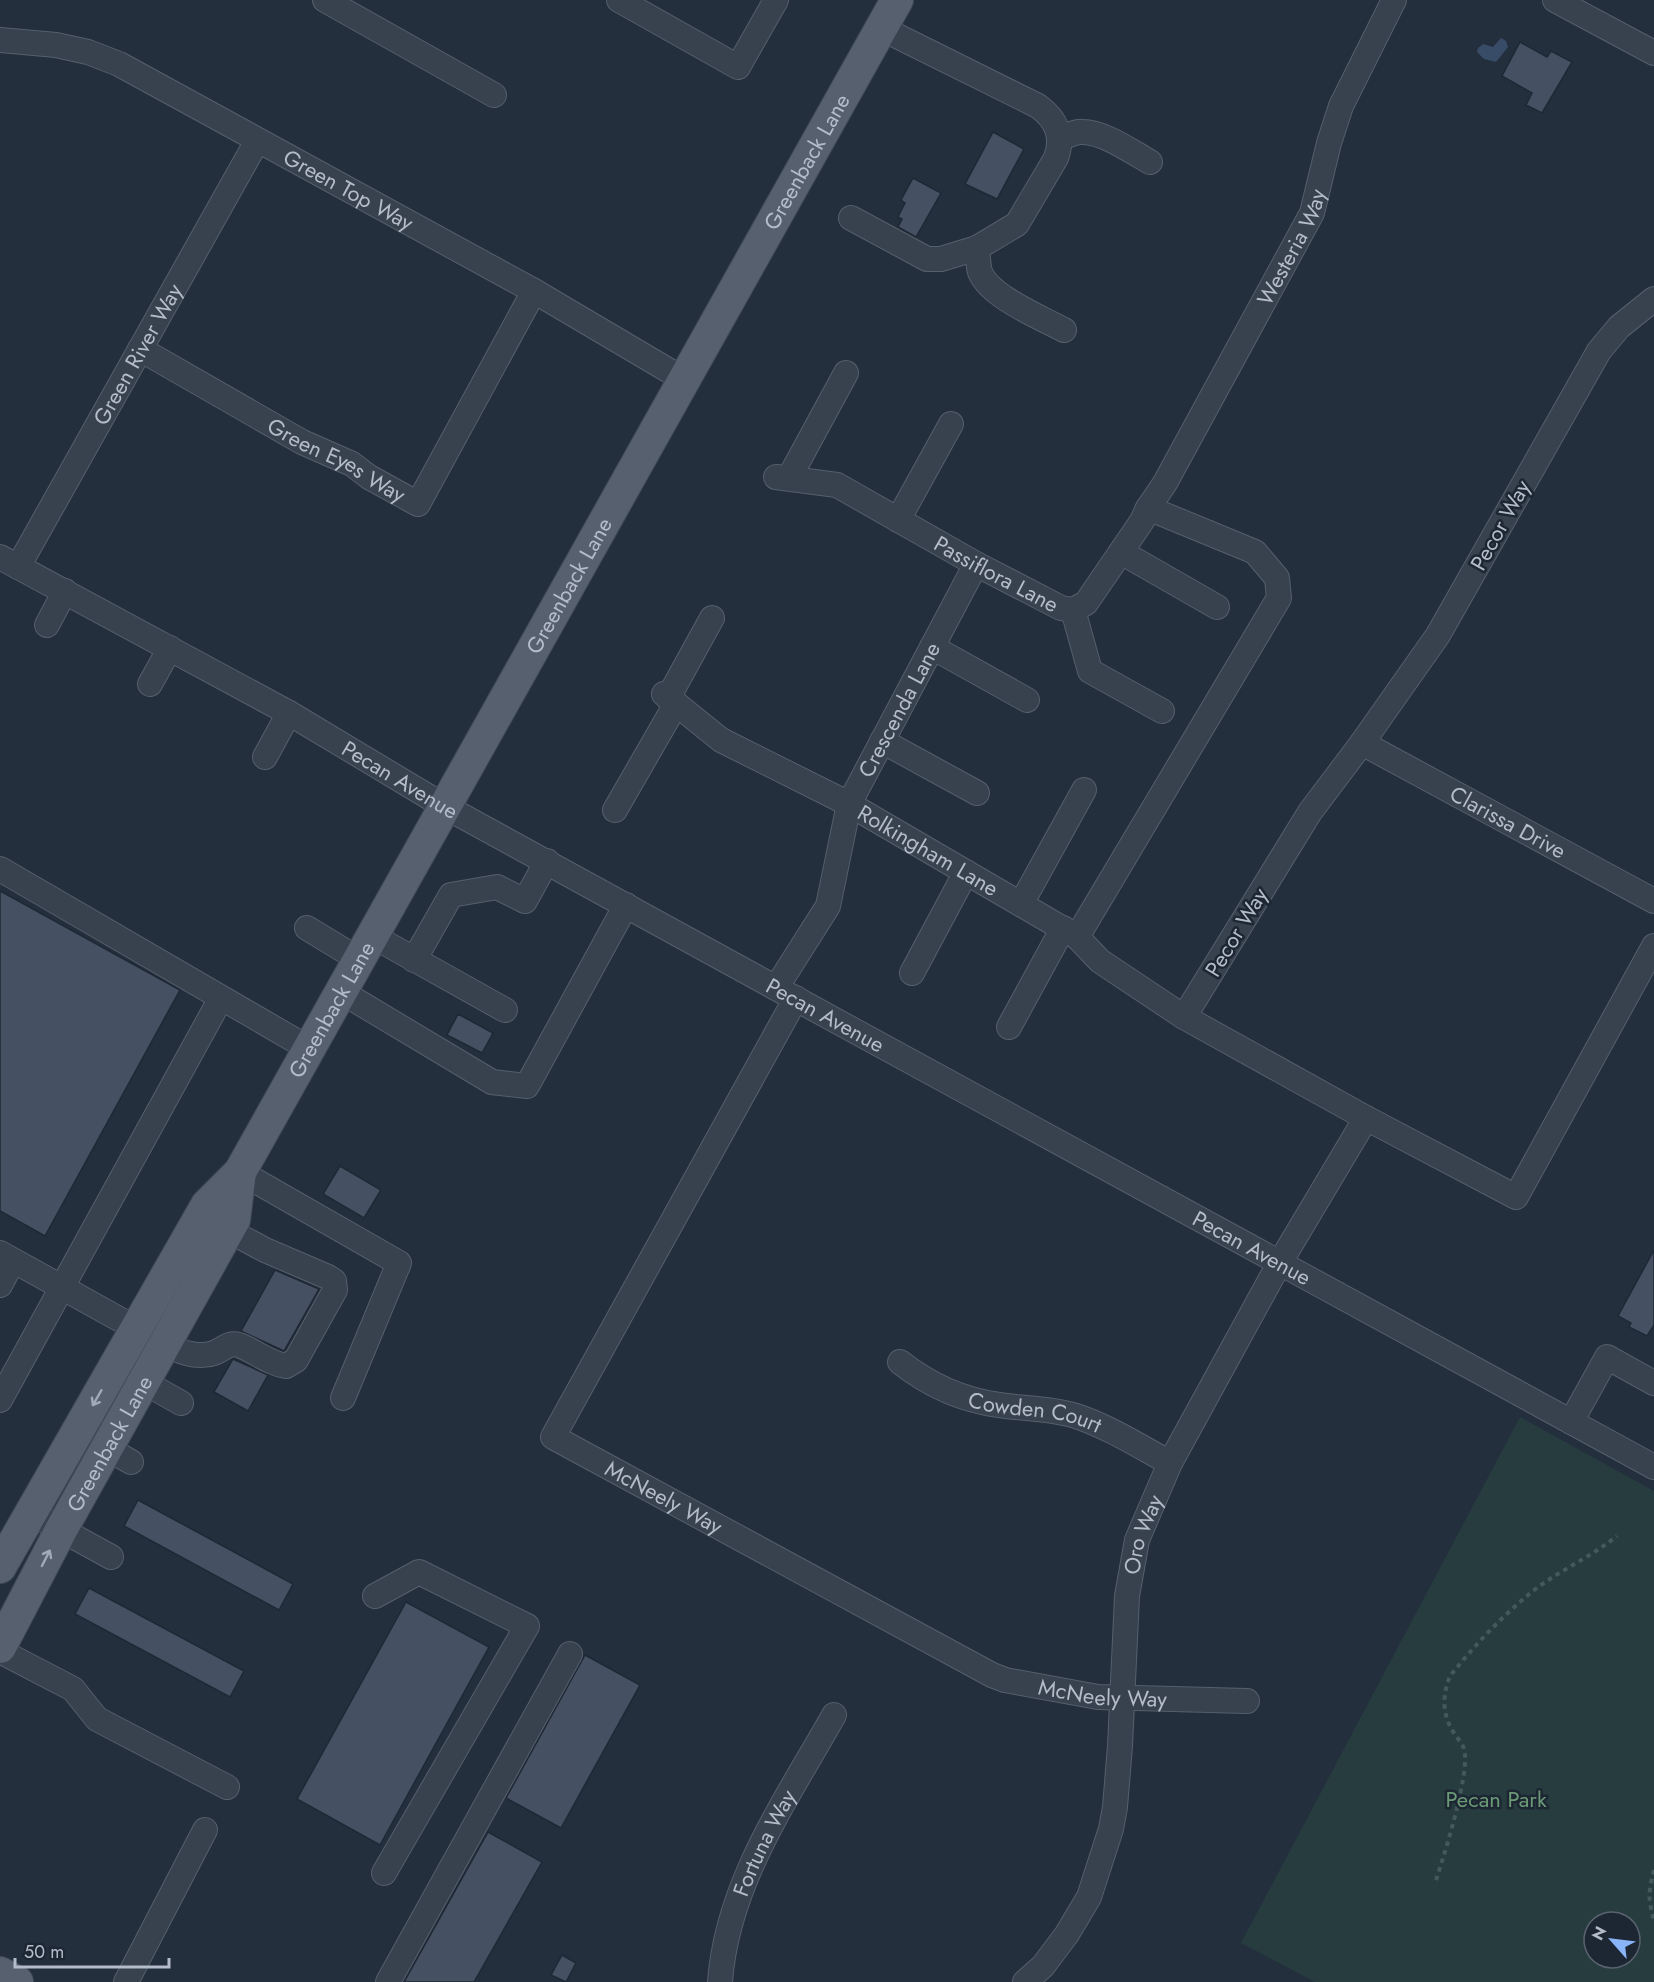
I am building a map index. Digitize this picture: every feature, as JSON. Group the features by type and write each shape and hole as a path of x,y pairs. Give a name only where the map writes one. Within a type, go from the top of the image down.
{"main road":[{"name":"Greenback Lane","path":"5,1559 207,1205 240,1172 897,0"},
{"name":"Greenback Lane","path":"0,1649 61,1530 119,1455 139,1391 234,1220 240,1172"},
{"path":"165,1345 163,1317 184,1275 178,1256"},
{"path":"137,1329 140,1347 130,1378 139,1391"},
{"path":"0,1605 19,1572 5,1559"},
{"path":"0,1973 17,1982"}],"street":[{"path":"325,0 494,95"},
{"path":"620,0 738,67 776,0"},
{"name":"Westeria Way","path":"1165,483 1312,213 1329,143 1341,106 1394,0"},
{"path":"1555,0 1654,54"},
{"path":"851,218 927,259 941,259 977,248 1017,224 1059,150 1060,139 1054,121 1038,106 881,28"},
{"name":"Green Top Way","path":"0,40 56,45 88,52 119,64 534,291 683,380"},
{"path":"1060,139 1074,133 1089,133 1117,144 1150,162"},
{"name":"Green River Way","path":"9,562 140,349 257,141"},
{"path":"977,248 980,271 991,287 1064,330"},
{"name":"Green Eyes Way","path":"140,349 302,442 352,464 369,477 418,504 534,291"},
{"name":"Pecor Way","path":"1184,1017 1310,812 1362,744 1438,635 1599,351 1619,327 1654,299"},
{"name":"Passiflora Lane","path":"846,373 782,478 837,485 976,564 1060,608 1073,610 1091,597 1165,483"},
{"path":"898,520 951,424"},
{"path":"1009,1027 1279,598 1277,578 1255,552 1148,508"},
{"path":"1121,552 1218,607"},
{"name":"Pecan Avenue","path":"9,562 289,713 444,806 1654,1467"},
{"name":"Crescenda Lane","path":"786,993 828,906 849,804 976,564"},
{"path":"47,625 65,591"},
{"path":"1073,610 1090,671 1162,711"},
{"path":"615,810 712,618"},
{"path":"932,647 1027,700"},
{"path":"150,684 170,648"},
{"name":"Rolkingham Lane","path":"670,699 721,740 849,804 1070,933 1100,961 1184,1017"},
{"path":"265,758 289,713"},
{"path":"882,741 977,793"},
{"name":"Clarissa Drive","path":"1362,744 1654,902"},
{"path":"1021,904 1084,790"},
{"path":"414,960 451,894 497,887 525,901 547,861"},
{"path":"0,869 308,1048"},
{"path":"912,973 966,872"},
{"path":"340,991 492,1082 527,1086 626,905"},
{"path":"307,928 414,960 505,1010"},
{"path":"1184,1017 1366,1118 1516,1197 1654,946"},
{"name":"McNeely Way","path":"786,993 553,1437 992,1675 1019,1684 1098,1697 1247,1701"},
{"path":"0,1400 221,998"},
{"name":"Oro Way","path":"1025,1982 1043,1966 1067,1934 1089,1896 1111,1829 1115,1807 1130,1573 1137,1540 1170,1463 1280,1264 1366,1118"},
{"path":"240,1172 399,1263 343,1398"},
{"path":"165,1345 185,1353 201,1356 215,1353 226,1345 238,1345 286,1366 296,1360 335,1290 334,1281 328,1277 265,1250 201,1215"},
{"path":"0,1285 7,1257 137,1329"},
{"path":"1571,1422 1607,1357 1654,1383"},
{"name":"Cowden Court","path":"900,1362 916,1375 959,1396 987,1404 1032,1408 1074,1416 1101,1426 1170,1463"},
{"path":"139,1391 181,1403"},
{"path":"31,1513 111,1557"},
{"path":"375,1596 419,1572 527,1626 384,1873"},
{"path":"0,1649 73,1689 97,1719 227,1787"},
{"path":"388,1982 570,1654"},
{"name":"Fortuna Way","path":"720,1982 726,1938 735,1904 756,1855 834,1715"},
{"path":"126,1982 205,1830"}],"path":[{"path":"1436,1880 1451,1833 1465,1768 1464,1749 1445,1720 1445,1688 1450,1676 1502,1618 1534,1591 1600,1550 1617,1536"},
{"path":"1654,1870 1648,1891 1654,1921"}],"green space":[{"name":"Pecan Park","path":"1520,1417 1654,1491 1654,1982 1315,1982 1241,1943"}],"water":[{"path":"1501,38 1506,41 1508,47 1496,62 1484,59 1477,52 1483,44 1493,47"}],"building":[{"path":"1520,42 1547,57 1551,51 1572,62 1542,113 1526,105 1532,93 1502,76"},
{"path":"993,132 1024,149 997,199 965,184"},
{"path":"913,178 941,193 916,237 898,227 902,219 898,217 905,203 901,200"},
{"path":"0,891 180,990 45,1236 0,1211"},
{"path":"458,1014 493,1033 482,1053 447,1035"},
{"path":"340,1166 381,1190 364,1218 323,1194"},
{"path":"1654,1250 1654,1325 1647,1336 1629,1327 1631,1323 1618,1316"},
{"path":"275,1270 319,1289 284,1351 241,1331"},
{"path":"233,1359 268,1375 248,1411 214,1392"},
{"path":"138,1500 293,1584 279,1610 124,1526"},
{"path":"89,1588 244,1671 230,1697 75,1614"},
{"path":"406,1602 489,1647 380,1845 297,1799"},
{"path":"585,1655 640,1685 561,1828 506,1798"},
{"path":"488,1832 542,1862 474,1982 404,1982"},
{"path":"562,1955 576,1963 566,1982 551,1975"}]}
